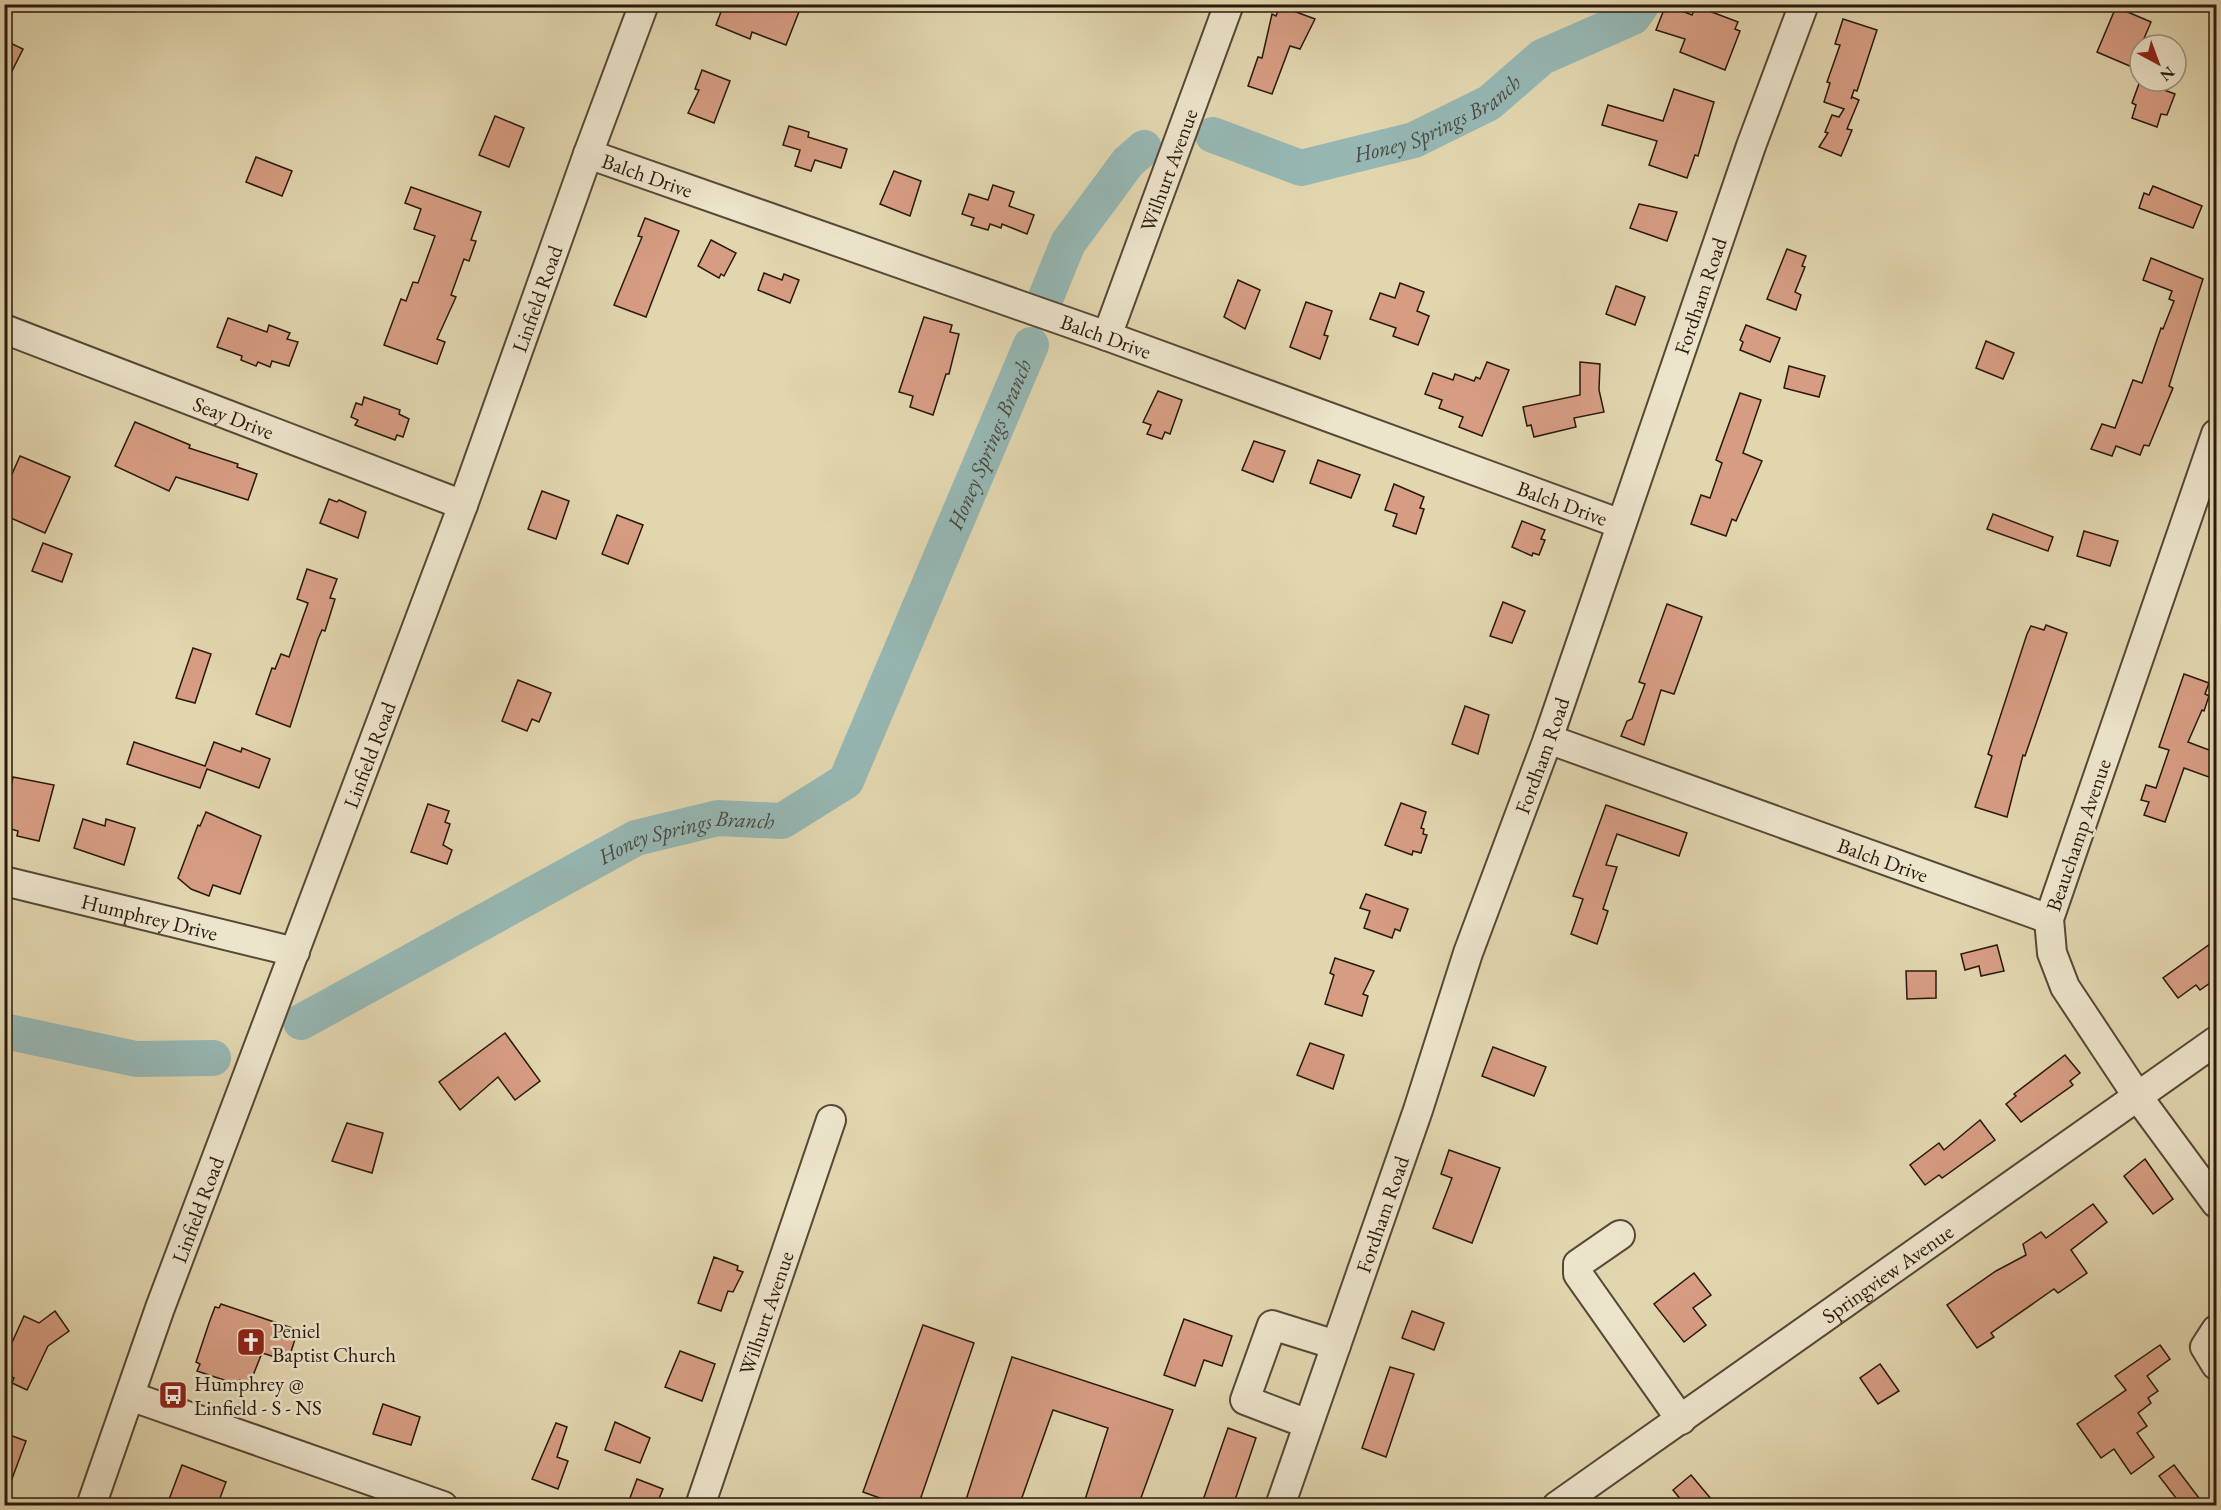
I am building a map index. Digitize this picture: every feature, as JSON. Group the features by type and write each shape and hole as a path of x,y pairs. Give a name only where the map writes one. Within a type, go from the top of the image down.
{"street":[{"name":"Linfield Road","path":"91,1506 160,1308 464,506 588,154 644,4"},
{"name":"Wilhurt Avenue","path":"1107,336 1229,4"},
{"name":"Fordham Road","path":"1280,1506 1418,1110 1468,953 1548,739 1750,146 1804,4"},
{"name":"Balch Drive","path":"588,154 1107,336 1621,524"},
{"name":"Seay Drive","path":"4,329 464,506"},
{"name":"Beauchamp Avenue","path":"2217,434 2049,920 2052,953 2065,987 2138,1097 2217,1203"},
{"name":"Balch Drive","path":"1548,739 2049,920"},
{"name":"Humphrey Drive","path":"4,881 295,952"},
{"name":"Springview Avenue","path":"1557,1506 2217,1041"},
{"name":"Wilhurt Avenue","path":"700,1506 831,1120"},
{"path":"1620,1235 1578,1264 1578,1274 1680,1420"},
{"path":"1308,1424 1245,1400 1272,1325 1336,1345"},
{"path":"2217,1330 2205,1347 2217,1365"},
{"path":"130,1396 443,1506"}],"building":[{"path":"724,4 802,4 786,45 752,32 750,39 716,25"},
{"path":"1280,6 1315,19 1300,49 1290,46 1272,94 1248,86 1258,57 1262,58 1272,14 1276,16"},
{"path":"1696,6 1738,22 1735,29 1740,31 1725,70 1680,52 1685,39 1656,30 1663,12 1677,9 1692,15"},
{"path":"2116,7 2151,22 2146,33 2128,33 2128,65 2097,52"},
{"path":"1843,19 1877,30 1857,91 1854,90 1851,99 1852,97 1859,100 1847,129 1852,130 1841,156 1819,147 1828,133 1825,132 1832,115 1839,117 1844,109 1824,102 1830,83 1827,82 1840,45 1835,44"},
{"path":"4,40 23,49 4,87"},
{"path":"702,70 730,81 714,123 688,113 699,90 695,89"},
{"path":"1674,89 1714,102 1698,156 1695,155 1687,178 1649,165 1657,141 1602,125 1608,105 1663,121"},
{"path":"2136,93 2175,94 2167,115 2161,114 2157,127 2132,118 2136,105 2132,103"},
{"path":"495,116 524,128 509,167 479,155"},
{"path":"789,126 809,132 808,137 847,149 841,168 815,160 811,171 795,166 800,150 783,145"},
{"path":"256,157 292,171 282,196 246,182"},
{"path":"894,171 921,181 910,216 880,204"},
{"path":"993,185 1014,192 1009,206 1034,215 1027,234 1002,224 1001,228 990,224 988,230 971,225 974,218 962,214 969,194 988,200"},
{"path":"2153,186 2202,206 2193,228 2139,208 2144,193 2149,195"},
{"path":"411,187 481,212 471,240 476,241 469,261 464,259 451,295 456,297 437,339 445,342 437,364 384,345 401,299 406,301 413,282 418,283 435,236 414,229 421,209 405,203"},
{"path":"1639,204 1677,212 1667,241 1630,228"},
{"path":"645,218 679,231 646,317 614,305 642,237 638,236"},
{"path":"711,240 736,253 724,276 721,274 719,278 698,266"},
{"path":"1787,249 1806,256 1802,266 1805,267 1795,292 1801,295 1796,310 1767,299"},
{"path":"2151,258 2203,279 2169,386 2173,388 2149,446 2144,445 2140,455 2116,446 2112,456 2091,449 2102,424 2115,428 2133,380 2142,383 2161,328 2163,329 2174,301 2169,299 2172,291 2143,280"},
{"path":"764,273 782,280 784,274 799,280 790,303 758,290"},
{"path":"1238,280 1260,290 1245,329 1224,317"},
{"path":"1400,283 1424,292 1417,311 1429,316 1418,345 1393,336 1396,328 1370,319 1380,293 1395,298"},
{"path":"1616,286 1645,297 1635,325 1606,314"},
{"path":"1306,302 1332,311 1324,335 1328,336 1320,359 1290,347"},
{"path":"924,317 952,325 950,332 959,334 949,374 946,374 933,415 910,407 913,396 899,392"},
{"path":"228,318 267,332 269,325 290,333 287,339 298,342 289,366 272,361 270,367 258,362 256,366 241,360 242,356 217,347"},
{"path":"1746,325 1780,338 1770,362 1740,350 1743,342 1740,340"},
{"path":"1986,341 2014,353 2003,379 1976,368"},
{"path":"1487,362 1509,370 1482,436 1459,427 1463,417 1439,408 1442,400 1425,394 1433,373 1453,380 1455,374 1474,381 1476,377 1480,379"},
{"path":"1580,362 1600,364 1599,390 1604,412 1574,418 1576,427 1534,437 1531,425 1527,426 1523,407 1580,395"},
{"path":"1789,366 1825,376 1819,397 1784,388"},
{"path":"1158,391 1182,400 1170,434 1165,432 1162,439 1147,434 1151,425 1143,422"},
{"path":"1740,393 1761,400 1743,453 1762,461 1736,521 1732,519 1726,536 1691,524 1701,495 1710,498 1722,463 1716,460"},
{"path":"364,397 400,410 399,414 409,419 403,437 397,435 395,440 355,425 358,420 351,417 356,403 362,405"},
{"path":"135,422 190,445 189,448 238,464 237,467 257,474 248,500 176,477 169,491 115,466"},
{"path":"1254,441 1285,451 1273,482 1242,470"},
{"path":"20,456 70,477 45,533 4,515 4,492"},
{"path":"1318,460 1360,475 1351,498 1310,483"},
{"path":"1394,484 1424,497 1420,508 1424,509 1416,534 1393,526 1397,514 1385,510"},
{"path":"542,491 569,501 556,539 528,529"},
{"path":"329,499 337,502 339,500 366,512 358,538 320,523"},
{"path":"1993,514 2053,537 2048,551 1987,529"},
{"path":"617,515 643,525 628,564 602,554"},
{"path":"1522,521 1545,530 1541,539 1545,540 1539,555 1533,553 1532,556 1512,547"},
{"path":"2084,531 2118,541 2110,566 2077,556"},
{"path":"43,543 72,554 62,582 32,571"},
{"path":"307,569 337,579 330,598 335,599 325,631 322,630 318,639 290,727 256,714 272,668 275,669 281,654 289,657 308,603 297,599"},
{"path":"1503,602 1525,611 1512,643 1490,636"},
{"path":"1667,604 1702,617 1674,694 1661,690 1644,745 1621,736 1627,721 1632,719 1645,684 1639,682"},
{"path":"2046,625 2067,633 2025,756 2023,755 2007,817 1975,807 1992,756 1988,754 2027,634 2031,626 2044,630"},
{"path":"193,648 211,654 195,703 176,698"},
{"path":"2184,674 2209,683 2205,694 2209,696 2204,711 2202,710 2188,742 2217,753 2217,780 2184,768 2165,822 2144,815 2149,802 2141,800 2146,785 2156,788 2169,750 2159,747"},
{"path":"518,680 551,693 539,722 532,719 527,731 502,721"},
{"path":"1465,706 1489,715 1478,754 1452,744"},
{"path":"134,742 205,766 214,742 241,752 242,748 270,759 259,788 207,769 200,788 127,764"},
{"path":"13,777 54,785 39,841 17,836 18,831 4,827 4,793 9,794"},
{"path":"1401,803 1426,812 1421,828 1424,829 1423,834 1427,835 1421,853 1413,851 1412,855 1385,845"},
{"path":"428,804 449,811 445,822 450,824 443,845 452,850 447,864 411,852"},
{"path":"1606,805 1687,833 1679,856 1617,834 1606,865 1617,867 1603,909 1608,911 1597,944 1571,934 1583,899 1573,896"},
{"path":"206,812 261,836 240,894 213,885 209,896 191,889 178,878 198,825 200,826"},
{"path":"83,819 105,826 106,819 135,828 124,865 74,848"},
{"path":"1366,894 1408,909 1400,931 1395,929 1392,938 1364,928 1370,911 1360,908"},
{"path":"2217,939 2217,978 2200,990 2196,985 2178,998 2163,978"},
{"path":"1997,945 2004,971 1981,976 1979,966 1965,970 1961,954"},
{"path":"1335,958 1374,971 1363,994 1368,996 1362,1016 1325,1004 1334,975 1330,973"},
{"path":"1906,971 1936,971 1936,998 1907,999"},
{"path":"505,1033 540,1081 515,1100 498,1077 460,1110 439,1082"},
{"path":"1310,1043 1344,1055 1333,1089 1297,1075"},
{"path":"1493,1047 1546,1067 1534,1096 1482,1076"},
{"path":"2065,1055 2080,1073 2070,1081 2073,1085 2021,1122 2006,1104 2016,1096 2014,1094"},
{"path":"1980,1120 1995,1140 1942,1178 1939,1175 1925,1185 1910,1165 1939,1143 1944,1150"},
{"path":"347,1123 383,1133 372,1173 332,1161"},
{"path":"1449,1150 1500,1168 1472,1243 1433,1228 1452,1178 1441,1174"},
{"path":"2145,1159 2173,1199 2153,1214 2124,1176"},
{"path":"2093,1204 2107,1222 2071,1250 2087,1273 2058,1293 2054,1289 1991,1333 1994,1337 1977,1348 1947,1305 1996,1271 2026,1255 2023,1244 2041,1232 2046,1238"},
{"path":"714,1257 738,1266 737,1270 743,1272 733,1292 728,1291 721,1311 698,1303"},
{"path":"1694,1273 1711,1295 1693,1308 1706,1325 1684,1342 1654,1304"},
{"name":"Peniel Baptist Church","path":"221,1304 298,1330 288,1361 262,1353 250,1383 240,1380 239,1385 197,1371 200,1364 196,1362 209,1323 215,1307 219,1308"},
{"path":"55,1311 69,1331 48,1346 27,1390 12,1383 14,1378 4,1374 4,1347 9,1349 24,1316 39,1323"},
{"path":"1412,1311 1444,1323 1434,1350 1402,1338"},
{"path":"1184,1319 1232,1336 1222,1366 1204,1360 1195,1386 1164,1375"},
{"path":"923,1325 974,1343 918,1506 902,1506 863,1492"},
{"path":"2160,1345 2170,1359 2147,1376 2158,1391 2148,1398 2151,1403 2138,1413 2147,1426 2137,1433 2154,1457 2131,1474 2114,1449 2101,1458 2077,1424 2126,1390 2115,1376"},
{"path":"680,1351 715,1364 702,1401 665,1387"},
{"path":"1012,1357 1173,1410 1138,1506 1083,1506 1108,1428 1053,1410 1019,1506 964,1506"},
{"path":"1880,1364 1899,1391 1878,1404 1860,1378"},
{"path":"1390,1367 1414,1374 1386,1457 1362,1448"},
{"path":"383,1404 420,1417 411,1445 373,1434"},
{"path":"615,1422 650,1438 640,1463 605,1450"},
{"path":"556,1423 567,1427 557,1457 568,1461 558,1489 532,1479"},
{"path":"1228,1428 1256,1438 1233,1506 1201,1506"},
{"path":"4,1433 26,1441 6,1495 4,1494"},
{"path":"182,1465 226,1482 217,1506 178,1506 168,1502"},
{"path":"2174,1465 2205,1506 2182,1506 2159,1476"},
{"path":"1691,1475 1717,1506 1686,1506 1673,1490"},
{"path":"637,1479 663,1489 656,1506 627,1506"}],"waterway":[{"name":"Honey Springs Branch","path":"1213,135 1301,168 1414,140 1489,103 1542,57 1633,17 1642,4"},
{"name":"Honey Springs Branch","path":"1046,297 1068,243 1128,162 1144,148"},
{"name":"Honey Springs Branch","path":"301,1022 636,838 718,818 782,821 846,781 1031,345"},
{"name":"Honey Springs Branch","path":"4,1031 136,1059 213,1058"}],"place":[{"name":"Peniel Baptist Church","path":"251,1342"},
{"name":"Humphrey @ Linfield - S - NS","path":"173,1395"}]}
